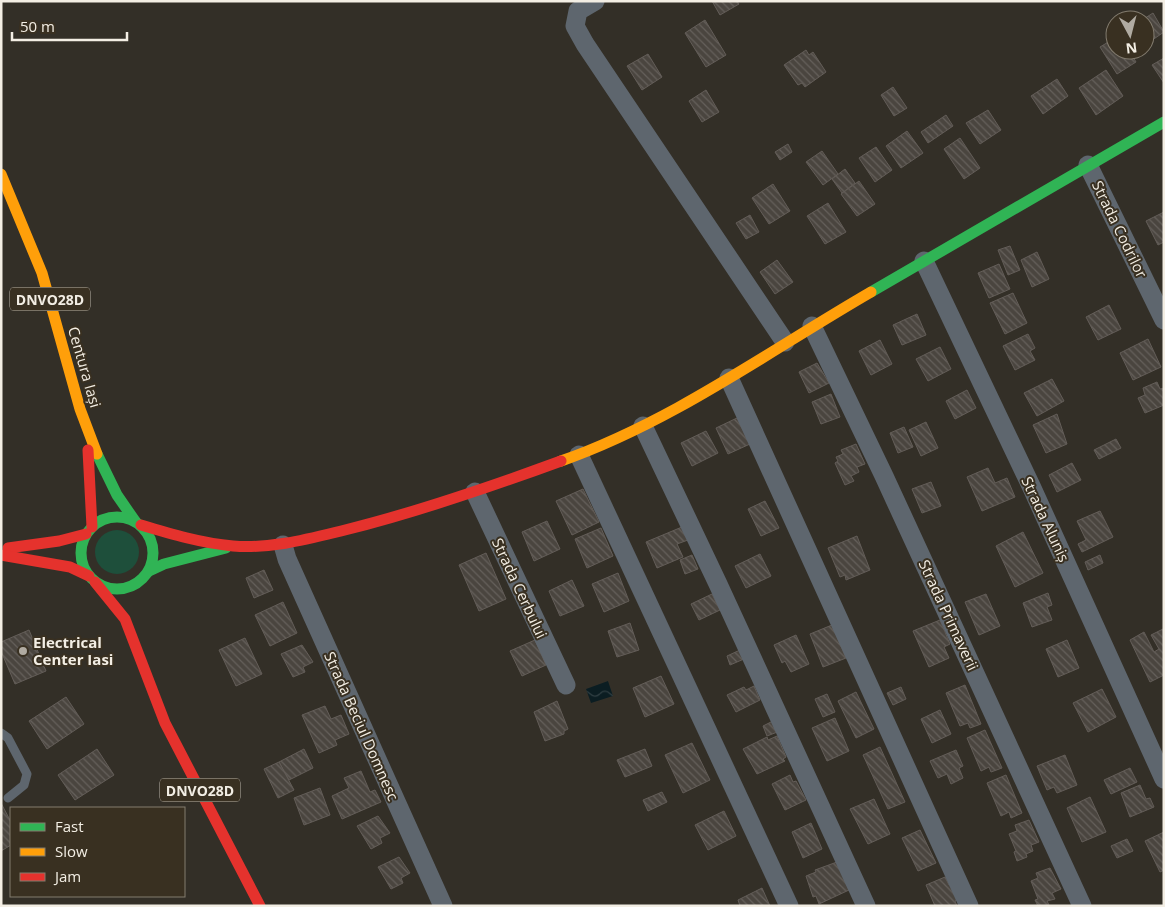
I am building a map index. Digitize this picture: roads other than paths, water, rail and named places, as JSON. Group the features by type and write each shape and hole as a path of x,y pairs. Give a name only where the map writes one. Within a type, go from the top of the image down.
{"main road":[{"path":"1,549 44,544 89,530 102,520 113,517 188,539 234,546 283,545 372,523 474,492 579,455 643,426 729,378 812,326 1164,122"},
{"name":"Centura Iași","path":"1,174 46,286 86,428 112,488 138,523"},
{"name":"Centura Iași","path":"86,428 89,530"},
{"path":"138,523 149,534 153,546 154,559 147,574 143,593"},
{"path":"89,530 81,551 81,560 92,579"},
{"path":"1,556 70,567 104,587 121,589 137,584 147,574 164,564 234,546"},
{"name":"DNVO28D","path":"92,579 125,619 146,671 154,699 180,756 238,860 260,906"},
{"name":"DNVO28D","path":"142,632 146,671"}],"street":[{"path":"595,1 578,11 575,26 585,44 785,342"},
{"name":"Strada Codrilor","path":"1088,165 1164,320"},
{"name":"Strada Aluniș","path":"924,261 1032,488 1164,779"},
{"name":"Strada Primaverii","path":"812,326 897,503 1082,906"},
{"path":"729,378 969,906"},
{"path":"643,426 866,906"},
{"path":"579,455 789,906"},
{"name":"Strada Cerbului","path":"474,492 566,685"},
{"name":"Strada Beciul Domnesc","path":"283,545 287,559 443,906"}],"lane":[{"path":"1,733 8,738 27,774 24,785 8,798"}],"water":[{"path":"608,681 613,696 591,703 586,689"}],"place":[{"name":"Electrical Center Iasi","path":"23,651"}]}
